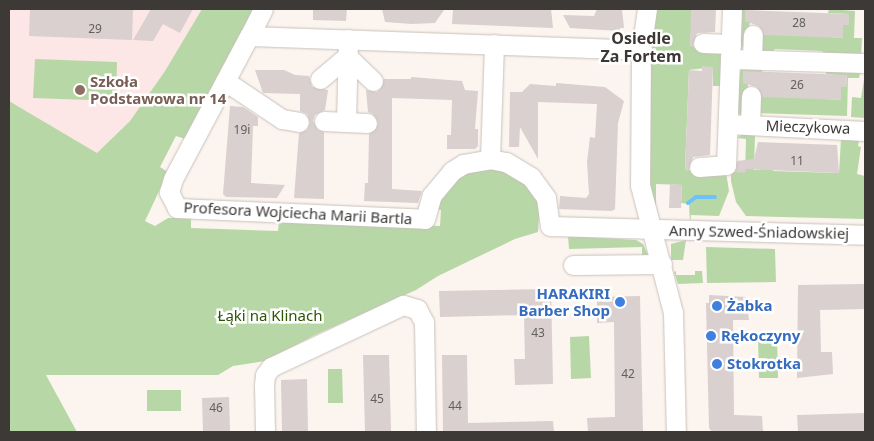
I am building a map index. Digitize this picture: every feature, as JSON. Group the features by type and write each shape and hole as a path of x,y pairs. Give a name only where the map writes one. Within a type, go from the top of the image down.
{"street":[{"name":"Profesora Wojciecha Marii Bartla","path":"263,9 173,179 169,192 177,208 425,219 432,195 452,171 464,164 490,159 513,165 531,177 546,198 550,226 652,230"},
{"name":"Anny Szwed-Śniadowskiej","path":"647,9 641,50 640,185 662,264 675,335 676,432"},
{"path":"698,167 726,165 732,9"},
{"path":"752,59 753,35"},
{"path":"249,36 347,48 494,44 641,50"},
{"path":"703,43 752,59 865,64"},
{"path":"490,159 494,44"},
{"path":"320,80 347,48"},
{"path":"347,48 373,81"},
{"path":"346,122 347,48"},
{"path":"225,81 273,110 282,119 299,122"},
{"name":"Mieczykowa","path":"750,125 751,96"},
{"path":"324,121 367,123"},
{"name":"Mieczykowa","path":"728,124 865,131"},
{"name":"Anny Szwed-Śniadowskiej","path":"652,230 865,235"},
{"path":"573,265 662,264"},
{"path":"265,432 264,380 271,367 403,305 417,309 424,322 426,432"}],"shaded area":[{"name":"Szkoła Podstawowa nr 14","path":"9,9 202,9 165,71 130,121 97,153 9,101"}],"green space":[{"name":"Łąki na Klinach","path":"202,9 255,9 185,139 176,136 160,167 168,172 145,221 155,226 168,218 191,218 191,228 278,231 279,221 440,226 441,210 434,209 444,188 474,168 501,168 534,191 545,216 539,216 538,232 515,239 438,276 416,290 315,335 265,361 233,366 218,375 46,375 77,432 9,432 9,101 97,153 130,121 165,71"},
{"path":"656,9 691,9 693,16 690,46 721,48 720,86 713,86 713,67 689,70 685,170 726,172 729,191 719,216 691,215 690,224 689,204 681,203 682,185 656,184 656,204 651,206 645,178 649,60"},
{"path":"742,9 766,9 745,10 745,21 750,22 744,48 740,46"},
{"path":"829,9 855,11 854,38 862,38 861,58 827,56 822,51 775,49 770,53 760,53 757,35 763,32 843,38 843,25 849,25 849,14 828,13"},
{"path":"35,59 117,62 116,101 33,98"},
{"path":"763,67 762,72 743,72 743,83 748,83 747,118 741,116 737,110 739,73 742,69"},
{"path":"826,70 860,73 859,78 848,78 847,116 757,113 755,97 761,94 840,100 841,87 846,87 847,76 826,74"},
{"path":"865,73 865,118 851,117 852,97 861,98"},
{"path":"741,135 755,135 754,170 773,168 773,171 839,173 841,139 859,140 858,146 861,147 857,174 865,176 865,219 746,216 736,202 731,181 731,172 745,172 746,139 737,138"},
{"path":"568,236 636,240 643,244 649,257 642,257 642,247 569,249"},
{"path":"686,240 683,260 671,260 671,244"},
{"path":"706,247 775,249 776,282 707,283"},
{"path":"676,271 676,275 695,275 695,271 702,271 703,283 678,284 674,272"},
{"path":"777,335 778,378 759,378 758,336"},
{"path":"589,336 591,378 571,379 570,337"},
{"path":"328,369 342,369 343,403 328,403"},
{"path":"147,390 181,390 181,411 147,411"}],"building":[{"path":"30,9 133,9 132,40 29,36"},
{"path":"151,9 193,9 180,33 163,24 153,41 133,40"},
{"path":"313,9 347,9 346,21 313,20"},
{"path":"382,9 444,10 435,23 412,24 385,22"},
{"path":"453,9 551,9 553,28 452,24"},
{"path":"597,9 622,9 624,28 620,28 620,31 570,28 563,15 594,16"},
{"path":"691,9 716,9 715,32 697,33 693,46 690,46"},
{"path":"745,10 849,14 849,25 843,25 843,38 764,35 759,26 745,21"},
{"path":"702,66 713,67 710,155 693,157 689,170 685,170 689,70 702,71"},
{"path":"255,70 284,70 295,75 309,76 312,87 328,90 325,110 315,115 313,121 318,130 324,132 324,199 294,198 299,133 307,130 310,123 307,114 300,111 300,94 263,93"},
{"path":"743,71 847,75 846,87 841,87 841,100 762,97 757,87 743,83"},
{"path":"411,77 462,81 465,90 478,91 475,129 478,129 478,146 475,149 447,149 447,135 451,135 452,100 392,98 392,189 422,191 418,203 364,201 365,183 368,183 369,134 376,129 378,123 373,114 368,112 366,90 377,92 381,88 384,79 411,79"},
{"path":"556,83 605,87 624,101 618,123 615,209 612,211 559,209 560,196 586,198 589,194 587,162 590,137 595,138 597,104 538,102 538,159 520,127 519,147 509,147 510,92 522,92 530,84 556,86"},
{"path":"230,106 243,107 258,117 258,126 253,126 251,183 285,185 277,198 226,197 223,194"},
{"path":"758,142 837,145 839,173 746,169 745,173 735,172 737,161 754,159"},
{"path":"670,184 682,185 681,208 669,208"},
{"path":"865,284 865,309 820,310 821,352 832,352 833,374 797,378 798,285"},
{"path":"551,289 553,384 515,385 514,359 525,359 524,315 440,317 439,291"},
{"path":"709,295 746,297 749,320 733,320 734,415 762,416 763,432 712,432 709,428 706,303 709,303"},
{"path":"640,296 643,432 588,432 587,418 615,417 614,322 597,323 597,297"},
{"path":"363,355 389,355 391,432 365,432"},
{"path":"442,355 467,355 468,423 553,421 554,432 443,432"},
{"path":"307,379 308,432 282,432 281,380"},
{"path":"229,397 230,432 203,432 202,398"},
{"path":"865,413 865,432 798,432 797,415"}],"waterway":[{"path":"688,203 696,197 715,197"}],"place":[{"name":"Szkoła Podstawowa nr 14","path":"80,90"},
{"name":"HARAKIRI Barber Shop","path":"620,302"},
{"name":"Żabka","path":"717,306"},
{"name":"Rękoczyny","path":"711,336"},
{"name":"Stokrotka","path":"717,364"}],"district":[{"name":"Osiedle Za Fortem","path":"641,47"}]}
